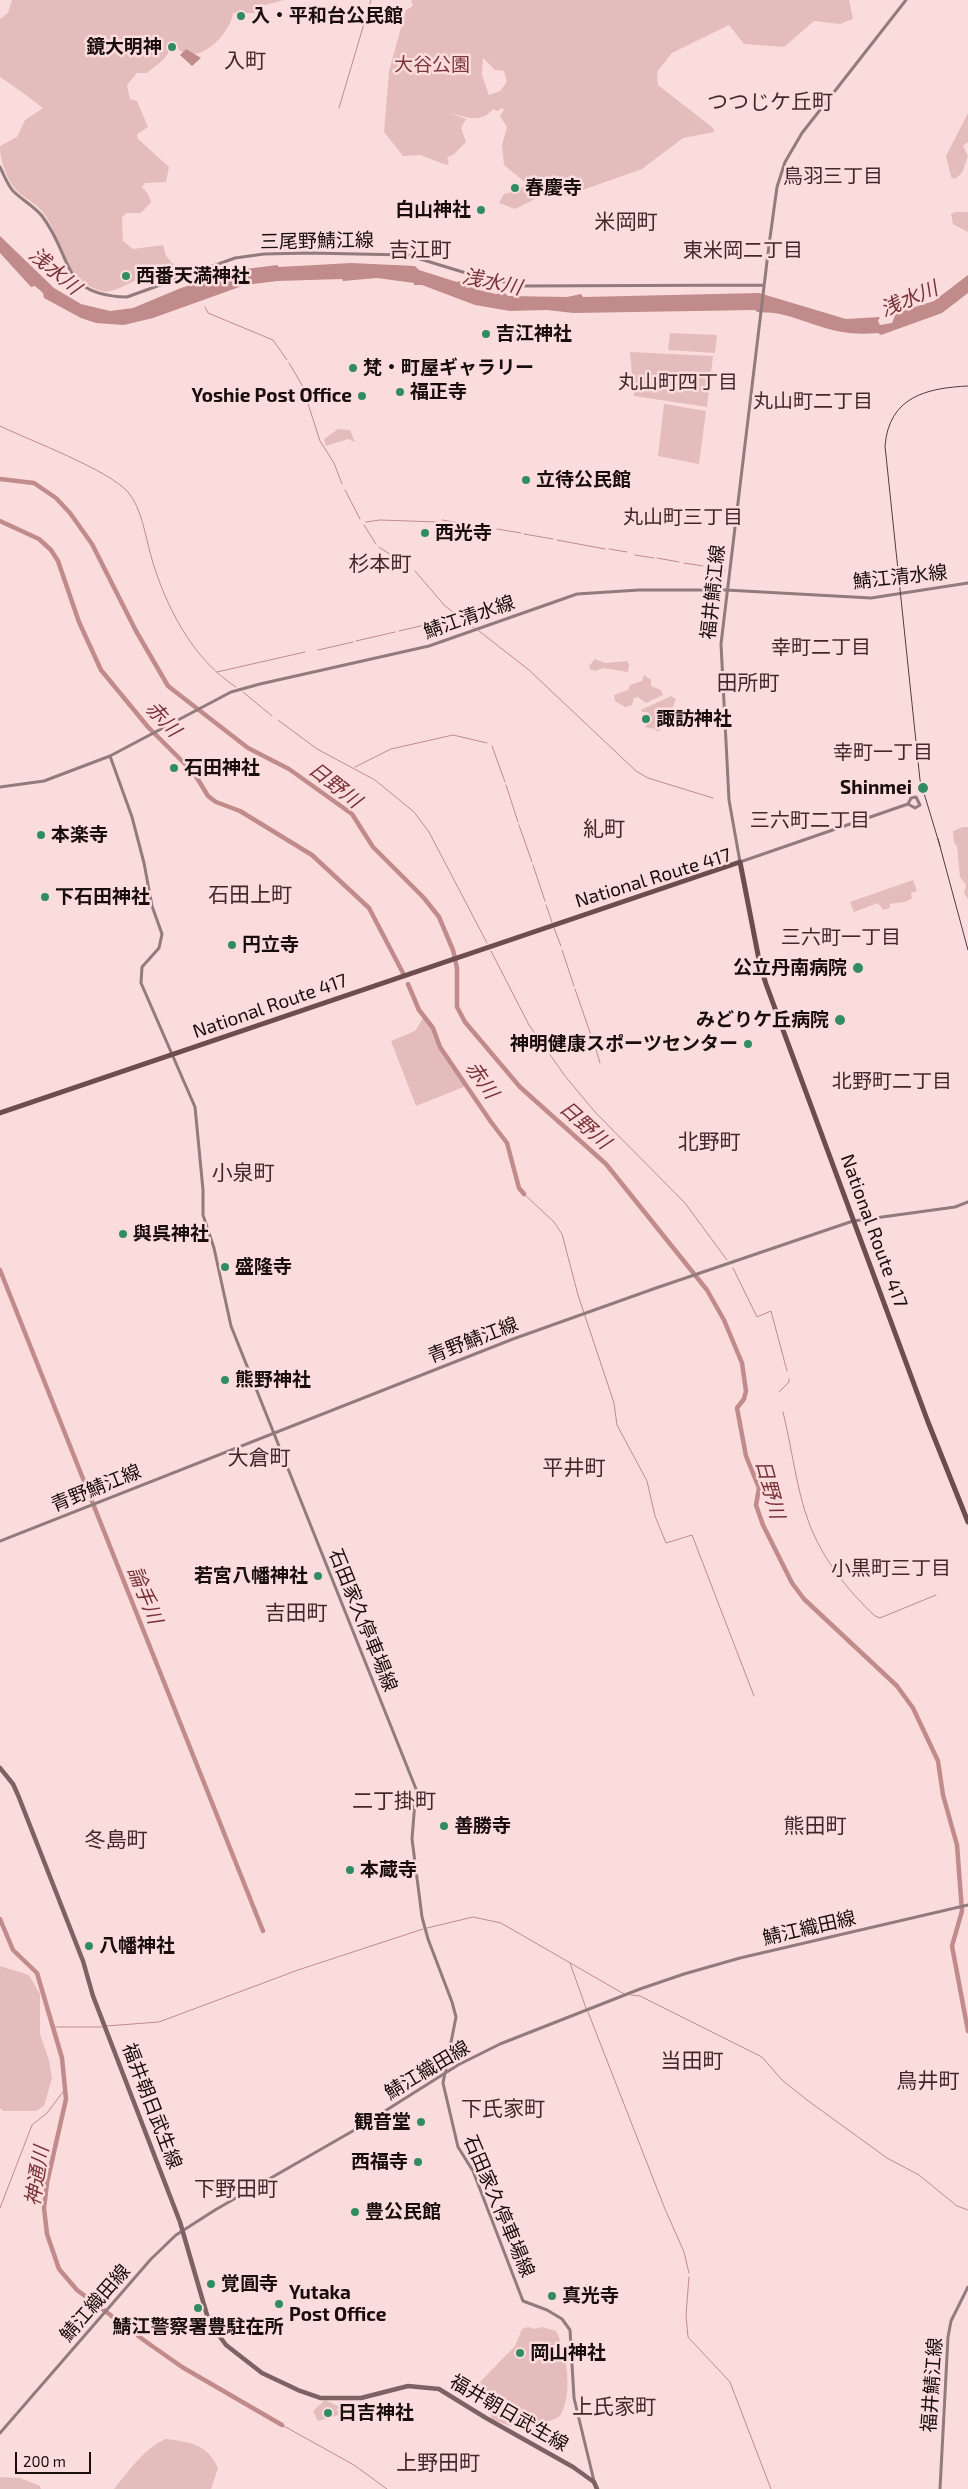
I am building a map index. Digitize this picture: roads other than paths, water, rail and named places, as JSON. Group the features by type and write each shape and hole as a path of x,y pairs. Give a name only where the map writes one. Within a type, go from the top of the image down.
{"highway":[{"name":"National Route 417","path":"0,1113 740,862 760,965 853,1221 942,1459 968,1522"}],"main road":[{"name":"福井鯖江線","path":"740,862 729,800 721,642 777,187 785,162 802,133 906,0"},
{"name":"三尾野鯖江線","path":"0,167 13,190 44,218 73,275 84,287 97,294 127,297 235,258 264,254 407,255 466,273 521,286 764,287"},
{"name":"鯖江清水線","path":"0,787 44,781 110,756 222,696 260,684 429,646 577,594 639,590 726,590 871,598 968,583"},
{"name":"石田家久停車場線","path":"110,756 132,816 144,863 152,906 162,934 159,948 143,965 140,972 141,983 195,1107 203,1190 201,1198 203,1215 214,1248 231,1326 272,1433 416,1789 412,1839 424,1927 456,2017 443,2075 450,2120 458,2147 473,2171 523,2301 547,2310 562,2319 570,2330 574,2398 594,2482"},
{"path":"740,862 908,804"},
{"name":"青野鯖江線","path":"0,1541 513,1339 658,1288 853,1221 954,1207 968,1202"},
{"name":"福井朝日武生線","path":"0,1768 13,1784 18,1795 83,1960 103,2023 146,2131 182,2231 209,2322 226,2345 262,2373 303,2392 330,2399 362,2398 408,2386 439,2388 486,2418 573,2467 594,2482"},
{"name":"鯖江織田線","path":"0,2433 151,2259 182,2231 358,2128 443,2075 500,2044 640,1989 716,1964 968,1905"},
{"name":"福井鯖江線","path":"940,2489 948,2337 951,2321 968,2287"},
{"path":"594,2482 597,2489"}],"waterway":[{"path":"339,108 371,0"},
{"path":"205,307 208,313 273,340 287,360"},
{"path":"289,363 302,385 320,441 334,463 342,484"},
{"path":"0,426 104,474 128,492 140,514 157,575 172,612 193,646 206,662 236,687"},
{"name":"日野川","path":"0,479 34,483 56,498 70,513 92,544 136,631 168,686 248,748 289,769 352,814 373,847 424,898 439,917 453,950 457,968 457,1007 465,1022 520,1087 606,1164 707,1290 724,1320 742,1363 746,1391 744,1399 737,1408 746,1456 759,1488 756,1505 763,1525 792,1583 804,1599 897,1686 913,1708 938,1761 943,1795 957,1845 962,1911 952,1946 968,2031"},
{"path":"345,490 360,519"},
{"path":"366,522 380,520 437,522"},
{"path":"442,520 466,524"},
{"name":"赤川","path":"0,521 39,539 51,550 58,561 79,622 101,670 148,727 194,773 208,796 216,802 240,811 312,855 369,908 403,973"},
{"path":"364,525 376,544"},
{"path":"471,525 490,528"},
{"path":"497,529 521,533"},
{"path":"524,534 553,539"},
{"path":"557,540 605,549"},
{"path":"379,547 400,561"},
{"path":"609,549 627,552"},
{"path":"635,555 654,558"},
{"path":"657,558 679,562"},
{"path":"684,563 703,566"},
{"path":"707,567 725,570"},
{"path":"415,571 445,606 474,628"},
{"path":"399,631 433,623"},
{"path":"479,631 529,670 636,771 648,778 713,798"},
{"path":"356,641 395,632"},
{"path":"318,650 353,642"},
{"path":"217,672 305,652"},
{"path":"243,692 272,716"},
{"path":"278,720 317,749 375,780 414,812 429,832 487,943"},
{"path":"355,767 391,749 453,735 487,743"},
{"path":"492,746 505,782"},
{"path":"506,785 518,822"},
{"path":"519,825 532,862"},
{"path":"533,865 545,901"},
{"path":"546,905 552,922"},
{"path":"554,928 561,946"},
{"path":"562,950 574,986"},
{"path":"491,951 529,1025 565,1076 595,1112 685,1203 727,1260"},
{"name":"赤川","path":"408,984 419,1010 433,1028 440,1047 507,1143 519,1188 524,1194"},
{"path":"575,989 593,1041"},
{"path":"594,1043 600,1063"},
{"path":"524,1194 554,1222 562,1234 578,1295 614,1403 617,1425 647,1481 655,1516 666,1543 692,1535 754,1696"},
{"path":"733,1268 757,1317 771,1311 787,1371"},
{"name":"論手川","path":"0,1270 263,1931"},
{"path":"779,1392 789,1382 789,1379"},
{"path":"783,1412 797,1482 814,1536 828,1561 855,1596 875,1616 880,1618 936,1595"},
{"path":"427,1928 473,1917 501,1923 624,1994"},
{"name":"神通川","path":"0,1919 13,1950 37,1973 62,2058 66,2099 47,2183 44,2208 47,2234 59,2269 77,2290 182,2367 282,2425"},
{"path":"106,2026 159,2022 298,1970 423,1929"},
{"path":"570,1963 586,2008"},
{"path":"631,1995 640,1996 762,2057 782,2080 807,2100 887,2158 919,2175 957,2206 968,2210"},
{"path":"588,2012 665,2209 684,2252 689,2273"},
{"path":"54,2027 102,2027"},
{"path":"0,2208 32,2125 47,2113 66,2088"},
{"path":"689,2277 686,2315 688,2337 730,2382 771,2489"},
{"path":"282,2425 354,2465 387,2489"}],"tram line":[{"path":"940,846 920,780 885,446 888,429 894,416 912,398 938,389 968,386"},
{"path":"938,839 968,950"}],"place":[{"name":"入・平和台公民館","path":"241,16"},
{"name":"鏡大明神","path":"172,47"},
{"name":"春慶寺","path":"515,188"},
{"name":"白山神社","path":"481,210"},
{"name":"西番天満神社","path":"126,276"},
{"name":"吉江神社","path":"486,334"},
{"name":"梵・町屋ギャラリー","path":"353,368"},
{"name":"福正寺","path":"400,392"},
{"name":"Yoshie Post Office","path":"362,396"},
{"name":"立待公民館","path":"526,480"},
{"name":"西光寺","path":"425,533"},
{"name":"諏訪神社","path":"646,719"},
{"name":"石田神社","path":"174,768"},
{"name":"Shinmei","path":"923,788"},
{"name":"本楽寺","path":"41,835"},
{"name":"下石田神社","path":"45,897"},
{"name":"円立寺","path":"232,945"},
{"name":"公立丹南病院","path":"858,968"},
{"name":"みどりケ丘病院","path":"840,1020"},
{"name":"神明健康スポーツセンター","path":"748,1044"},
{"name":"與呉神社","path":"123,1234"},
{"name":"盛隆寺","path":"225,1267"},
{"name":"熊野神社","path":"225,1380"},
{"name":"若宮八幡神社","path":"318,1576"},
{"name":"善勝寺","path":"444,1826"},
{"name":"本蔵寺","path":"350,1870"},
{"name":"八幡神社","path":"89,1946"},
{"name":"観音堂","path":"421,2122"},
{"name":"西福寺","path":"418,2162"},
{"name":"豊公民館","path":"355,2212"},
{"name":"覚圓寺","path":"211,2284"},
{"name":"真光寺","path":"552,2296"},
{"name":"Yutaka Post Office","path":"279,2304"},
{"name":"鯖江警察署豊駐在所","path":"198,2308"},
{"name":"岡山神社","path":"520,2353"},
{"name":"日吉神社","path":"328,2413"}],"district":[{"name":"入町","path":"245,61"},
{"name":"つつじケ丘町","path":"770,102"},
{"name":"鳥羽三丁目","path":"833,176"},
{"name":"米岡町","path":"626,222"},
{"name":"吉江町","path":"420,250"},
{"name":"東米岡二丁目","path":"743,250"},
{"name":"丸山町四丁目","path":"678,382"},
{"name":"丸山町二丁目","path":"813,401"},
{"name":"丸山町三丁目","path":"683,517"},
{"name":"杉本町","path":"380,564"},
{"name":"幸町二丁目","path":"821,647"},
{"name":"田所町","path":"748,683"},
{"name":"幸町一丁目","path":"883,752"},
{"name":"三六町二丁目","path":"810,820"},
{"name":"糺町","path":"604,829"},
{"name":"石田上町","path":"250,895"},
{"name":"三六町一丁目","path":"841,937"},
{"name":"北野町二丁目","path":"892,1081"},
{"name":"北野町","path":"709,1142"},
{"name":"小泉町","path":"243,1173"},
{"name":"大倉町","path":"259,1458"},
{"name":"平井町","path":"574,1468"},
{"name":"小黒町三丁目","path":"891,1568"},
{"name":"吉田町","path":"296,1613"},
{"name":"二丁掛町","path":"394,1801"},
{"name":"熊田町","path":"815,1826"},
{"name":"冬島町","path":"116,1840"},
{"name":"当田町","path":"692,2061"},
{"name":"鳥井町","path":"928,2081"},
{"name":"下氏家町","path":"503,2109"},
{"name":"下野田町","path":"236,2189"},
{"name":"上氏家町","path":"614,2407"},
{"name":"上野田町","path":"438,2463"}],"park label":[{"name":"大谷公園","path":"432,65"}],"water label":[{"name":"浅水川","path":"55,271"},
{"name":"浅水川","path":"492,282"},
{"name":"浅水川","path":"909,299"}]}
